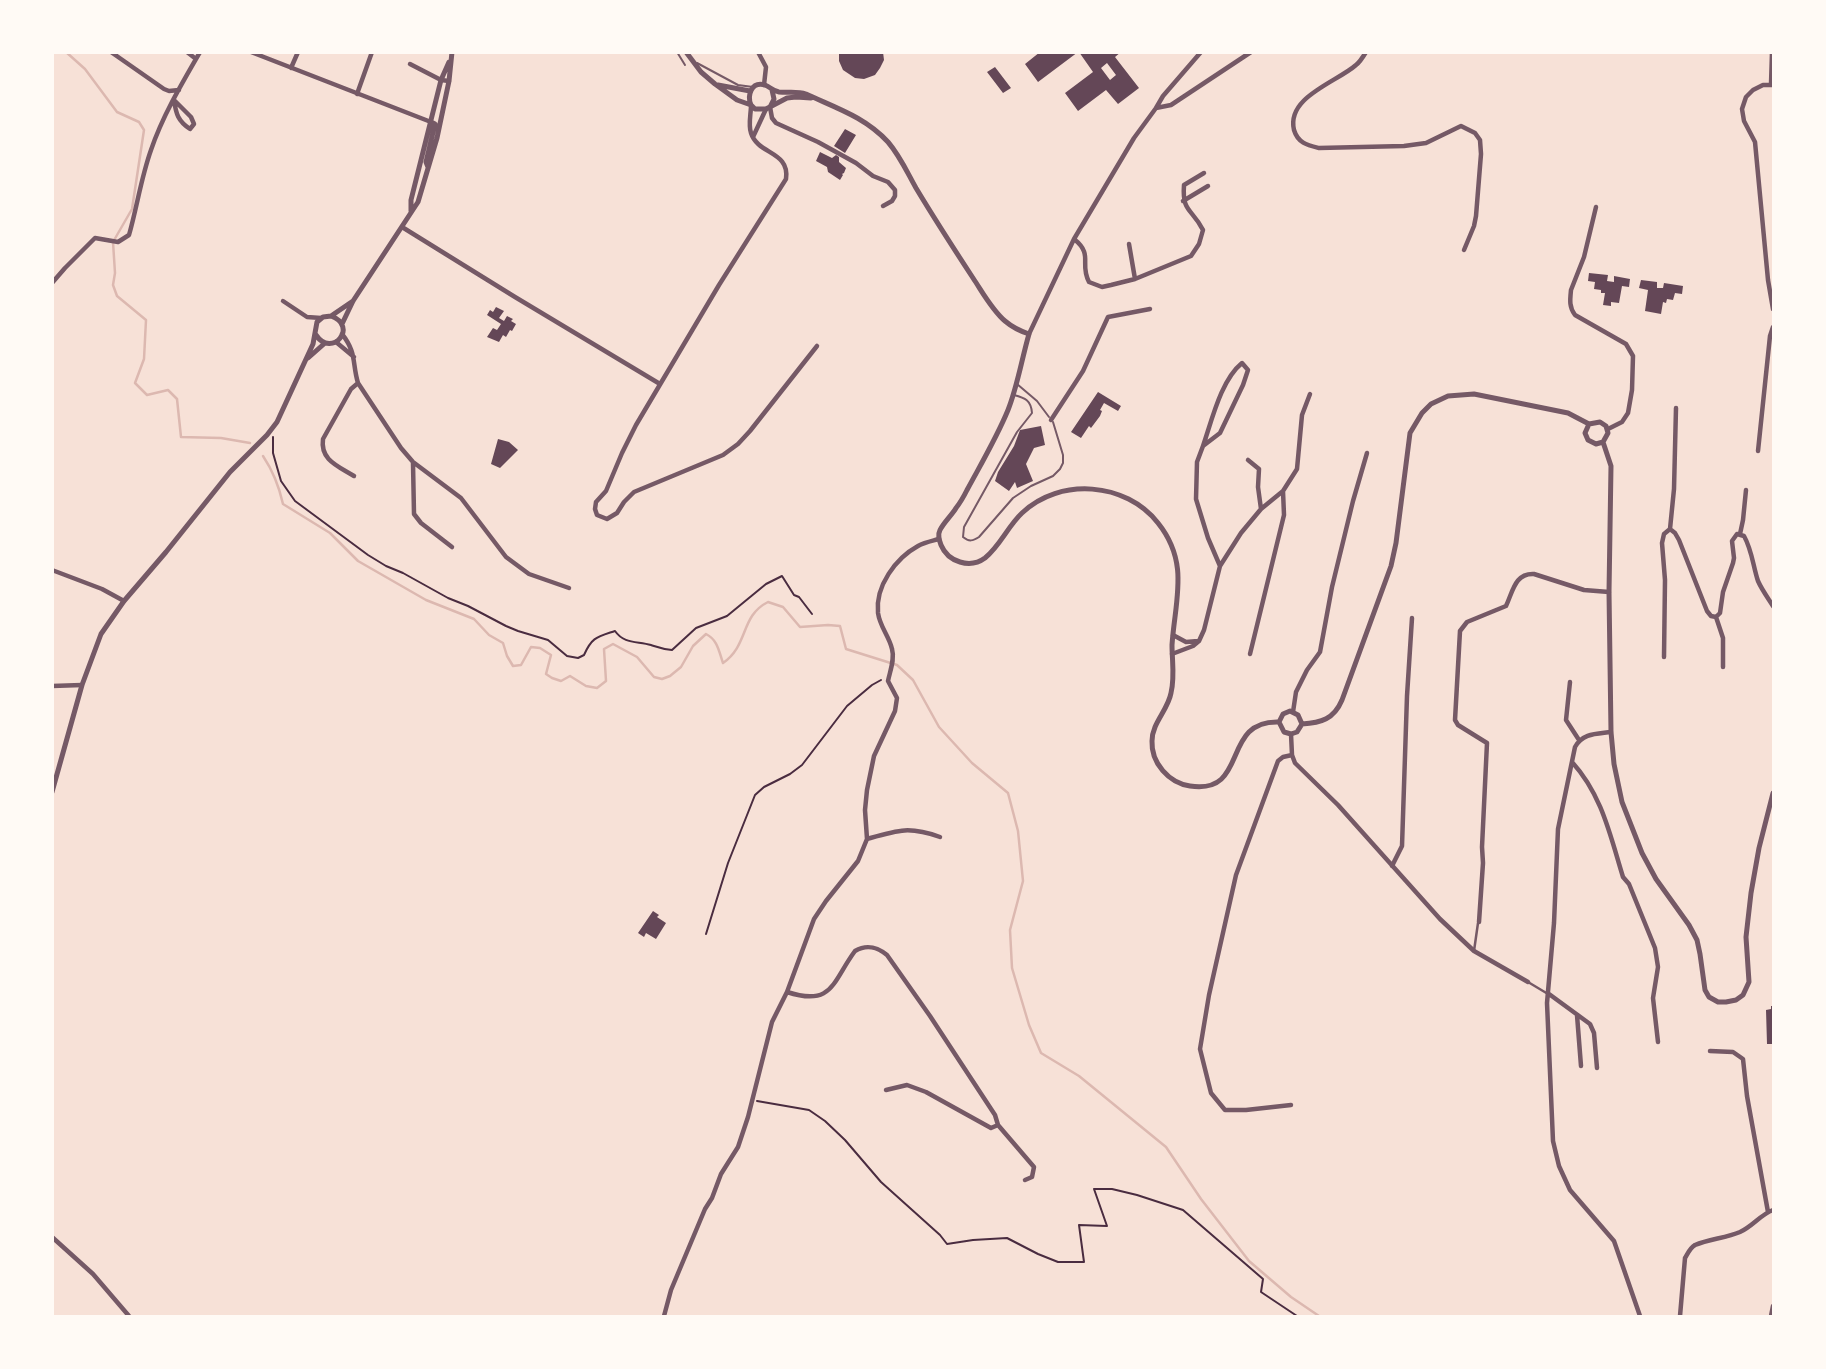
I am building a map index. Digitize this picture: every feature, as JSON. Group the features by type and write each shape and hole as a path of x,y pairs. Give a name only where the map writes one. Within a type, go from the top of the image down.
{"street":[{"path":"111,52 164,89 180,89"},
{"path":"187,52 196,59"},
{"path":"52,284 95,238 115,243 129,236 151,149 165,116 200,52"},
{"path":"251,52 435,124 426,162 428,169"},
{"path":"291,68 298,52"},
{"path":"357,94 372,52"},
{"path":"336,342 342,334 342,324 353,301 418,202 449,81 452,52 441,80 411,200 411,211"},
{"path":"686,52 701,72 715,84 737,100 761,110 786,98 814,99"},
{"path":"758,52 766,67 764,85"},
{"path":"1201,52 1163,96 1128,148 1074,239 1029,334 1009,410 967,490 940,530 939,539 942,548 956,561 976,563 985,558 1014,521 1038,500 1077,489 1100,489 1122,496 1143,508 1155,519 1175,552 1178,569 1171,694 1156,724 1152,741 1158,765 1171,778 1189,786 1216,782 1227,774 1244,737 1251,729 1265,722 1279,722"},
{"path":"1156,108 1171,105 1251,52"},
{"path":"1366,52 1357,65 1315,91 1299,105 1293,125 1298,139 1305,145 1319,148 1404,146 1426,143 1461,126 1469,129 1480,140 1481,153 1476,216 1464,250"},
{"path":"1772,52 1772,85 1752,90 1742,109 1744,121 1755,142 1773,309"},
{"path":"410,64 441,80 449,81"},
{"path":"715,84 753,89 764,85"},
{"path":"764,85 772,90 803,93 844,110 861,119 888,142 994,310 1011,325 1029,334"},
{"path":"753,89 748,98 751,105 750,131 759,145 782,162 786,179 719,285 625,445 606,491 596,502 594,509 597,515 607,519 613,517 634,492 730,450 750,431 817,346"},
{"path":"753,138 774,99 772,90"},
{"path":"174,100 191,117 194,124 190,129 182,124 174,100"},
{"path":"768,108 776,122 818,142 856,163 873,176 888,182 895,190 895,196 883,206"},
{"path":"1074,239 1085,252 1085,270 1089,282 1102,286 1135,279 1191,256 1199,244 1203,230 1198,219 1188,211 1183,201 1184,186 1204,173"},
{"path":"1183,201 1208,186"},
{"path":"1596,207 1590,236 1570,299 1575,315 1626,344 1633,356 1628,413 1622,422 1608,429"},
{"path":"402,227 660,384"},
{"path":"1129,244 1135,279"},
{"path":"283,302 307,317 321,318 331,316 353,301"},
{"path":"1051,420 1083,371 1108,317 1150,309"},
{"path":"331,316 342,324"},
{"path":"307,317 320,341 336,342 355,358"},
{"path":"52,792 82,685 101,634 124,601 230,472 277,422 306,360 317,322 321,318"},
{"path":"1758,451 1773,327"},
{"path":"342,334 350,343 355,358 358,383 390,433 413,462 461,498 510,561 529,574 569,588"},
{"path":"306,360 325,343"},
{"path":"1203,446 1220,433 1243,385 1248,370 1242,363 1234,370 1218,402 1197,462 1196,499 1220,566"},
{"path":"354,476 326,458 322,448 323,439 351,389 358,383"},
{"path":"1172,654 1199,641 1220,566 1241,533 1261,509 1283,491 1297,469 1303,415 1310,394"},
{"path":"1301,724 1327,719 1342,701 1391,566 1410,433 1422,413 1437,400 1448,396 1474,394 1568,413 1589,424 1600,422 1608,429 1608,437 1596,444 1588,440 1586,430 1589,424"},
{"path":"1670,530 1676,408"},
{"path":"1603,442 1611,466 1609,592 1614,764 1632,829 1642,853 1697,940 1705,990 1709,997 1717,1002 1736,1000 1743,995 1749,982 1746,937 1751,893 1773,793"},
{"path":"1293,712 1296,692 1320,652 1332,587 1367,453"},
{"path":"1248,460 1259,469 1261,509"},
{"path":"413,462 414,514 421,523 452,547"},
{"path":"1740,534 1746,490"},
{"path":"1250,654 1284,516 1283,491"},
{"path":"1670,530 1679,540 1707,611 1716,617"},
{"path":"1664,657 1665,580 1662,543 1664,534 1670,530"},
{"path":"1716,617 1720,613 1723,592 1733,563 1732,541 1740,534"},
{"path":"1740,534 1744,536 1751,550 1758,580 1773,606"},
{"path":"664,1317 671,1290 705,1209 721,1174 738,1147 772,1022 787,992 814,919 825,901 858,861 867,839 867,790 874,756 895,711 897,698 888,677 893,649 883,632 878,612 883,583 908,552 921,544 939,539"},
{"path":"52,570 102,589 124,601"},
{"path":"1474,951 1483,863 1486,743 1463,729 1455,720 1460,631 1466,622 1506,606 1516,583 1526,574 1534,574 1584,590 1609,592"},
{"path":"1716,617 1723,638 1723,667"},
{"path":"1392,866 1402,846 1412,618"},
{"path":"1173,635 1186,642 1199,641"},
{"path":"1570,682 1566,720 1579,740"},
{"path":"52,686 82,685"},
{"path":"1293,712 1300,717 1301,724 1297,732 1291,734 1281,729 1279,722 1283,713 1293,712"},
{"path":"1611,732 1589,735 1579,740 1575,747 1558,830 1547,1003 1553,1141 1559,1166 1570,1190 1614,1241 1640,1317"},
{"path":"1291,734 1292,755 1296,763 1440,919 1474,951 1548,994 1590,1024 1594,1033 1597,1068"},
{"path":"1291,1105 1225,1110 1211,1093 1200,1049 1209,995 1236,875 1278,761 1292,755"},
{"path":"1572,762 1592,786 1602,808 1623,877 1629,884 1655,948 1658,967 1653,998 1658,1042"},
{"path":"867,839 909,829 940,837"},
{"path":"787,992 814,998 824,994 860,947 877,948 887,955 995,1115 998,1125 1034,1167 1032,1177 1024,1180"},
{"path":"1577,1015 1581,1066"},
{"path":"1680,1317 1685,1258 1689,1250 1696,1245 1740,1231 1771,1211 1747,1096 1743,1059 1733,1052 1710,1051"},
{"path":"887,1090 907,1085 926,1092 991,1128 998,1125"},
{"path":"52,1237 93,1274 129,1317"},
{"path":"1771,1317 1773,1306"}],"lane":[{"path":"677,52 685,65"},
{"path":"693,61 738,85 753,89"},
{"path":"1013,395 1026,398 1031,406 1031,413 1017,432 964,527 963,537 967,541 974,541 979,537 1013,498 1053,476 1063,463 1063,455 1051,420 1037,401 1016,383"}],"path":[{"path":"274,436 273,453 281,481 295,501 386,566 518,632 548,640 567,656 584,655 589,643 594,639 615,631 629,642 673,650 695,628 727,616 766,583 782,576 811,614"},
{"path":"706,934 755,795 802,765 847,706 872,685 888,677"},
{"path":"763,1102 809,1110 825,1121 881,1182 940,1234 947,1244 1007,1238 1058,1262 1084,1262 1079,1224 1107,1226 1094,1189 1112,1189 1182,1210 1263,1279 1261,1292 1297,1317"}],"building":[{"path":"839,52 883,52 884,60 875,75 864,79 855,78 843,70"},
{"path":"1040,52 1078,52 1038,82 1025,64"},
{"path":"1079,52 1121,52 1115,57 1139,88 1118,104 1106,90 1078,111 1065,93 1093,72","holes":["1107,63 1116,75 1110,80 1101,68"]},
{"path":"995,67 1011,88 1003,93 987,72"},
{"path":"845,129 856,135 845,153 834,146"},
{"path":"820,152 832,158 836,155 839,157 839,162 846,168 840,180 828,172 827,167 816,161"},
{"path":"1589,273 1608,275 1607,281 1614,282 1614,276 1630,279 1629,287 1622,286 1619,303 1603,305 1605,293 1594,289 1595,282 1588,281"},
{"path":"1641,280 1657,282 1657,288 1663,288 1664,283 1683,286 1682,294 1675,293 1673,300 1667,299 1666,303 1663,302 1661,314 1645,311 1648,290 1639,288"},
{"path":"496,307 504,311 499,318 504,321 507,316 516,324 499,342 487,337 493,328 497,330 501,324 487,315"},
{"path":"1098,392 1121,406 1118,411 1104,403 1100,416 1081,438 1071,432"},
{"path":"1041,426 1045,445 1034,448 1026,464 1033,481 1017,488 1015,482 1009,491 995,481 998,472 1014,446 1020,430"},
{"path":"498,439 509,442 518,450 500,468 491,464"},
{"path":"653,911 666,923 656,939 646,933 644,937 638,933"},
{"path":"1771,1006 1773,1044 1767,1044 1766,1010 1771,1009"}],"waterway":[{"path":"66,52 85,69 117,112 139,122 144,130 132,209 113,242 113,285 117,296 146,320 144,359 135,383 147,395 168,390 177,399 181,437 221,438 250,443"},
{"path":"263,456 270,467 283,504 330,533 358,561 426,600 474,619 489,635 503,643 513,666 521,665 531,647 540,648 551,655 546,674 561,681 570,676 586,686 597,688 606,681 604,649 613,644 637,657 654,677 662,679 681,667 693,646 706,634 716,643 723,663 737,648 753,615 768,602 783,607 800,627 840,626 846,649 897,665 913,680 939,727 972,763 1008,793 1018,831 1023,881 1010,930 1012,968 1029,1025 1041,1053 1079,1076 1166,1147 1201,1199 1249,1261 1291,1297 1319,1316"}]}
